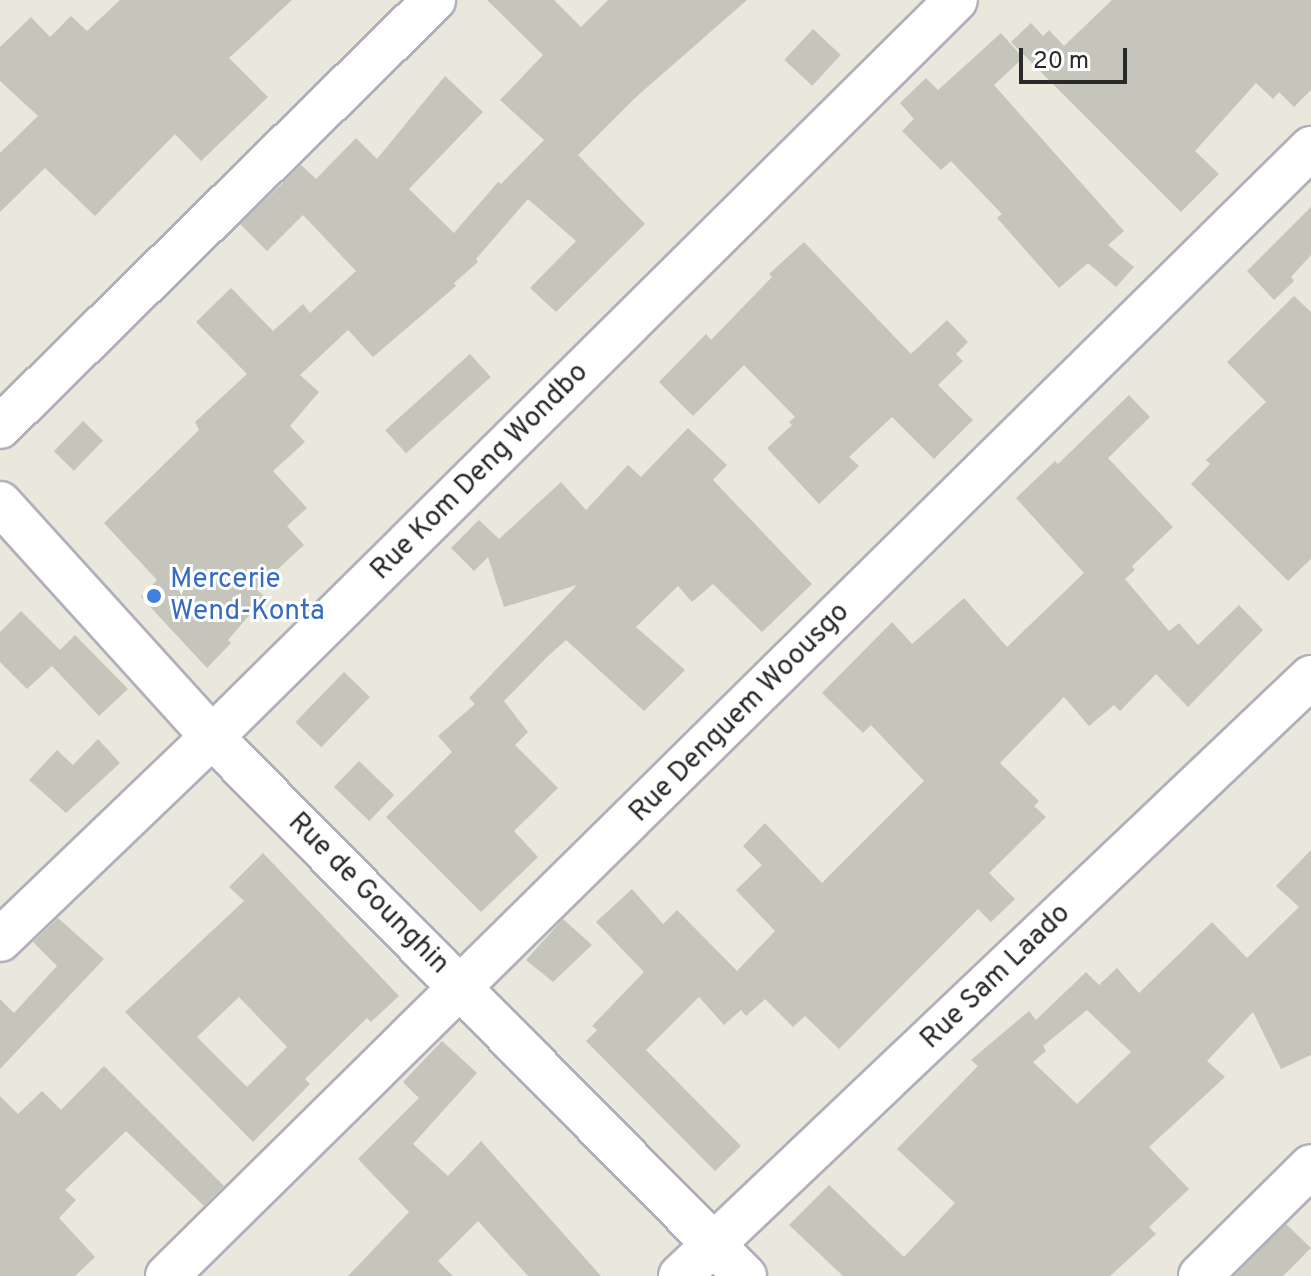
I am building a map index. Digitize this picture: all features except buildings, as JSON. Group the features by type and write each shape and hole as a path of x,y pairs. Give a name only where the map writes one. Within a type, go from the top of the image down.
{"street":[{"path":"0,427 434,0"},
{"name":"Rue Kom Deng Wondbo","path":"0,940 212,737 956,0"},
{"name":"Rue Denguem Woousgo","path":"167,1276 462,989 1311,148"},
{"name":"Rue de Gounghin","path":"0,503 212,737 745,1276"},
{"name":"Rue Sam Laado","path":"680,1276 1311,677"},
{"path":"1200,1276 1311,1166"}],"place":[{"name":"Mercerie Wend-Konta","path":"154,596"}]}
